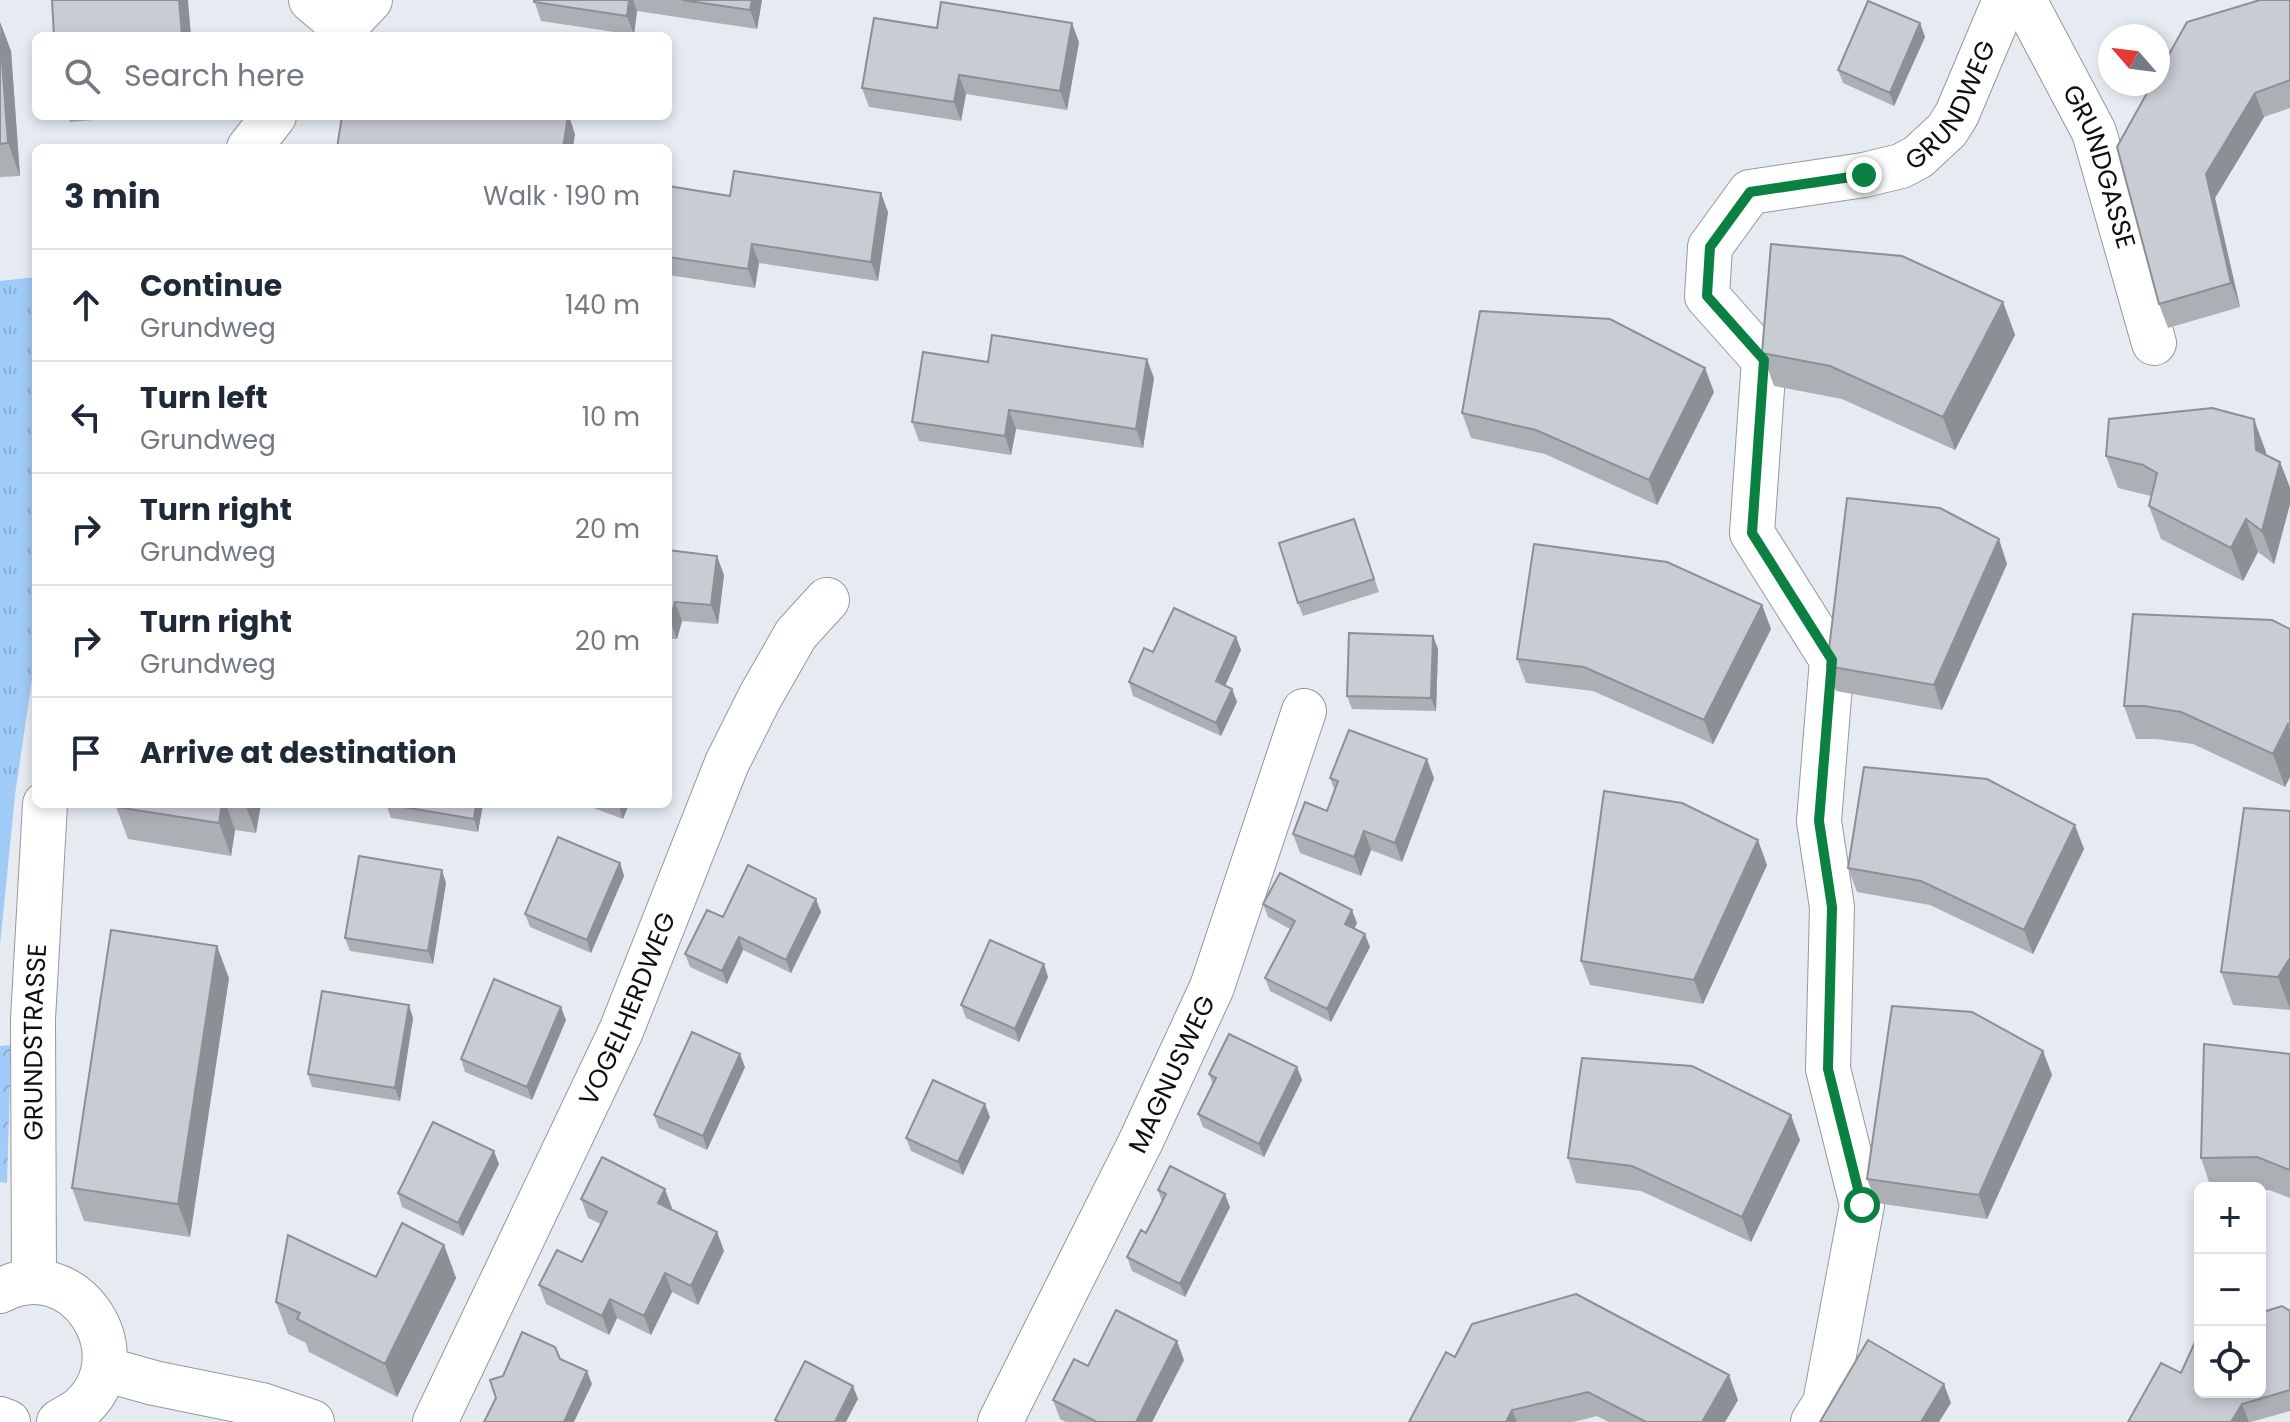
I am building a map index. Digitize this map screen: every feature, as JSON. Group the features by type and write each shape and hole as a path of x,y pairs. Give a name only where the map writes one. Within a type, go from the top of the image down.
{"street":[{"name":"GRUNDWEG","path":"1819,1412 1862,1205 1828,1069 1832,907 1819,821 1832,660 1752,533 1764,360 1707,296 1710,247 1750,192 1864,175 1901,166 1933,145 1957,114 2005,0"},
{"name":"GRUNDGASSE","path":"2024,0 2094,132 2154,343"},
{"path":"252,144 271,120"},
{"name":"VOGELHERDWEG","path":"435,1422 621,1031 727,763 796,634 827,600"},
{"name":"MAGNUSWEG","path":"1000,1422 1141,1141 1212,987 1304,711"},
{"name":"GRUNDSTRASSE","path":"17,1286 45,808"},
{"path":"17,1286 54,1285 89,1309 100,1327 105,1348 104,1369 95,1391 80,1409 59,1422"},
{"path":"104,1369 154,1383 262,1405 312,1422"},
{"path":"0,1419 8,1422"}],"green space":[{"path":"32,277 32,679 15,795 0,794 0,281"},
{"path":"0,794 15,795 0,945"},
{"path":"11,1045 7,1183 0,1182 0,1046"}],"building":[{"path":"52,0 179,0 182,32 54,32"},
{"path":"534,0 629,0 627,16"},
{"path":"682,0 752,0 750,10"},
{"path":"2260,0 2290,0 2290,80 2255,93 2206,174 2231,283 2159,304 2117,147 2145,96 2170,96 2170,52 2187,22"},
{"path":"1868,1 1920,23 1890,93 1838,70"},
{"path":"941,2 1072,23 1060,91 959,75 954,102 862,88 874,18 937,28"},
{"path":"0,34 8,143 0,144"},
{"path":"341,120 567,120 564,144 338,144"},
{"path":"734,171 881,193 871,262 752,244 748,269 672,258 672,187 730,196"},
{"path":"1771,244 1902,256 2003,302 1943,417 1830,366 1762,353"},
{"path":"1480,311 1610,319 1705,368 1649,480 1536,430 1462,413"},
{"path":"992,335 1147,359 1136,429 1009,410 1005,436 912,422 923,352 988,362"},
{"path":"2212,408 2254,419 2256,450 2280,462 2262,531 2246,519 2231,548 2149,506 2157,473 2143,465 2106,456 2109,419"},
{"path":"1847,498 1940,508 1999,539 1934,685 1827,666"},
{"path":"1354,519 1374,579 1298,603 1279,543"},
{"path":"1534,544 1667,562 1762,605 1704,720 1584,667 1517,659"},
{"path":"672,550 717,556 711,605 675,602 672,613"},
{"path":"1174,608 1236,637 1216,681 1232,689 1216,723 1129,682 1144,648 1153,652"},
{"path":"2133,614 2272,620 2290,629 2290,725 2273,754 2181,712 2124,706"},
{"path":"1349,633 1433,636 1431,698 1347,696"},
{"path":"1349,730 1427,759 1395,843 1364,831 1354,857 1293,834 1305,802 1327,811 1338,781 1330,778"},
{"path":"1864,767 1987,779 2075,825 2024,930 1921,881 1848,868"},
{"path":"1604,791 1682,803 1758,840 1694,980 1581,961"},
{"path":"122,808 221,808 219,823"},
{"path":"409,808 475,808 474,819"},
{"path":"2244,808 2290,811 2290,958 2278,977 2221,972"},
{"path":"558,837 620,863 587,940 525,914"},
{"path":"359,856 442,870 428,951 345,938"},
{"path":"748,865 816,899 786,960 739,937 722,971 685,954 707,910 723,917"},
{"path":"1280,873 1352,910 1345,924 1365,934 1327,1009 1265,978 1295,921 1263,904"},
{"path":"111,930 217,946 178,1204 72,1188"},
{"path":"990,940 1044,964 1015,1029 961,1005"},
{"path":"494,979 561,1007 527,1087 461,1059"},
{"path":"322,991 409,1005 395,1088 308,1074"},
{"path":"1892,1006 1972,1012 2043,1051 1979,1195 1867,1179"},
{"path":"692,1032 740,1054 703,1136 654,1115"},
{"path":"1229,1034 1297,1067 1259,1144 1198,1114 1216,1078 1209,1074"},
{"path":"2204,1044 2290,1054 2290,1170 2257,1157 2201,1158"},
{"path":"1582,1058 1692,1066 1791,1115 1742,1217 1632,1166 1568,1158"},
{"path":"933,1080 985,1104 958,1162 906,1138"},
{"path":"433,1122 494,1151 458,1223 398,1193"},
{"path":"602,1157 665,1189 658,1203 717,1232 691,1286 665,1273 644,1316 610,1299 602,1316 539,1285 557,1250 582,1262 607,1212 581,1199"},
{"path":"1170,1166 1225,1194 1180,1284 1127,1257 1141,1230 1146,1233 1166,1194 1158,1190"},
{"path":"402,1223 444,1245 385,1364 297,1319 300,1313 276,1302 288,1235 376,1277"},
{"path":"1576,1294 1729,1375 1702,1422 1646,1422 1588,1392 1512,1410 1506,1422 1409,1422 1446,1352 1455,1357 1472,1324"},
{"path":"2282,1306 2290,1311 2290,1390 2266,1397 2266,1326 2266,1311"},
{"path":"1116,1310 1177,1341 1136,1422 1097,1422 1053,1400 1074,1359 1088,1366"},
{"path":"522,1332 555,1347 560,1359 587,1371 564,1422 484,1422 496,1398 490,1380 503,1376"},
{"path":"1868,1340 1944,1384 1921,1422 1820,1422"},
{"path":"2194,1344 2194,1398 2263,1398 2242,1404 2231,1422 2128,1422 2161,1363 2181,1373"},
{"path":"805,1361 853,1386 835,1422 775,1420"}],"route":[{"path":"1862,1205 1828,1069 1832,907 1819,821 1832,660 1752,533 1764,360 1707,296 1710,247 1750,192 1864,175"}]}
